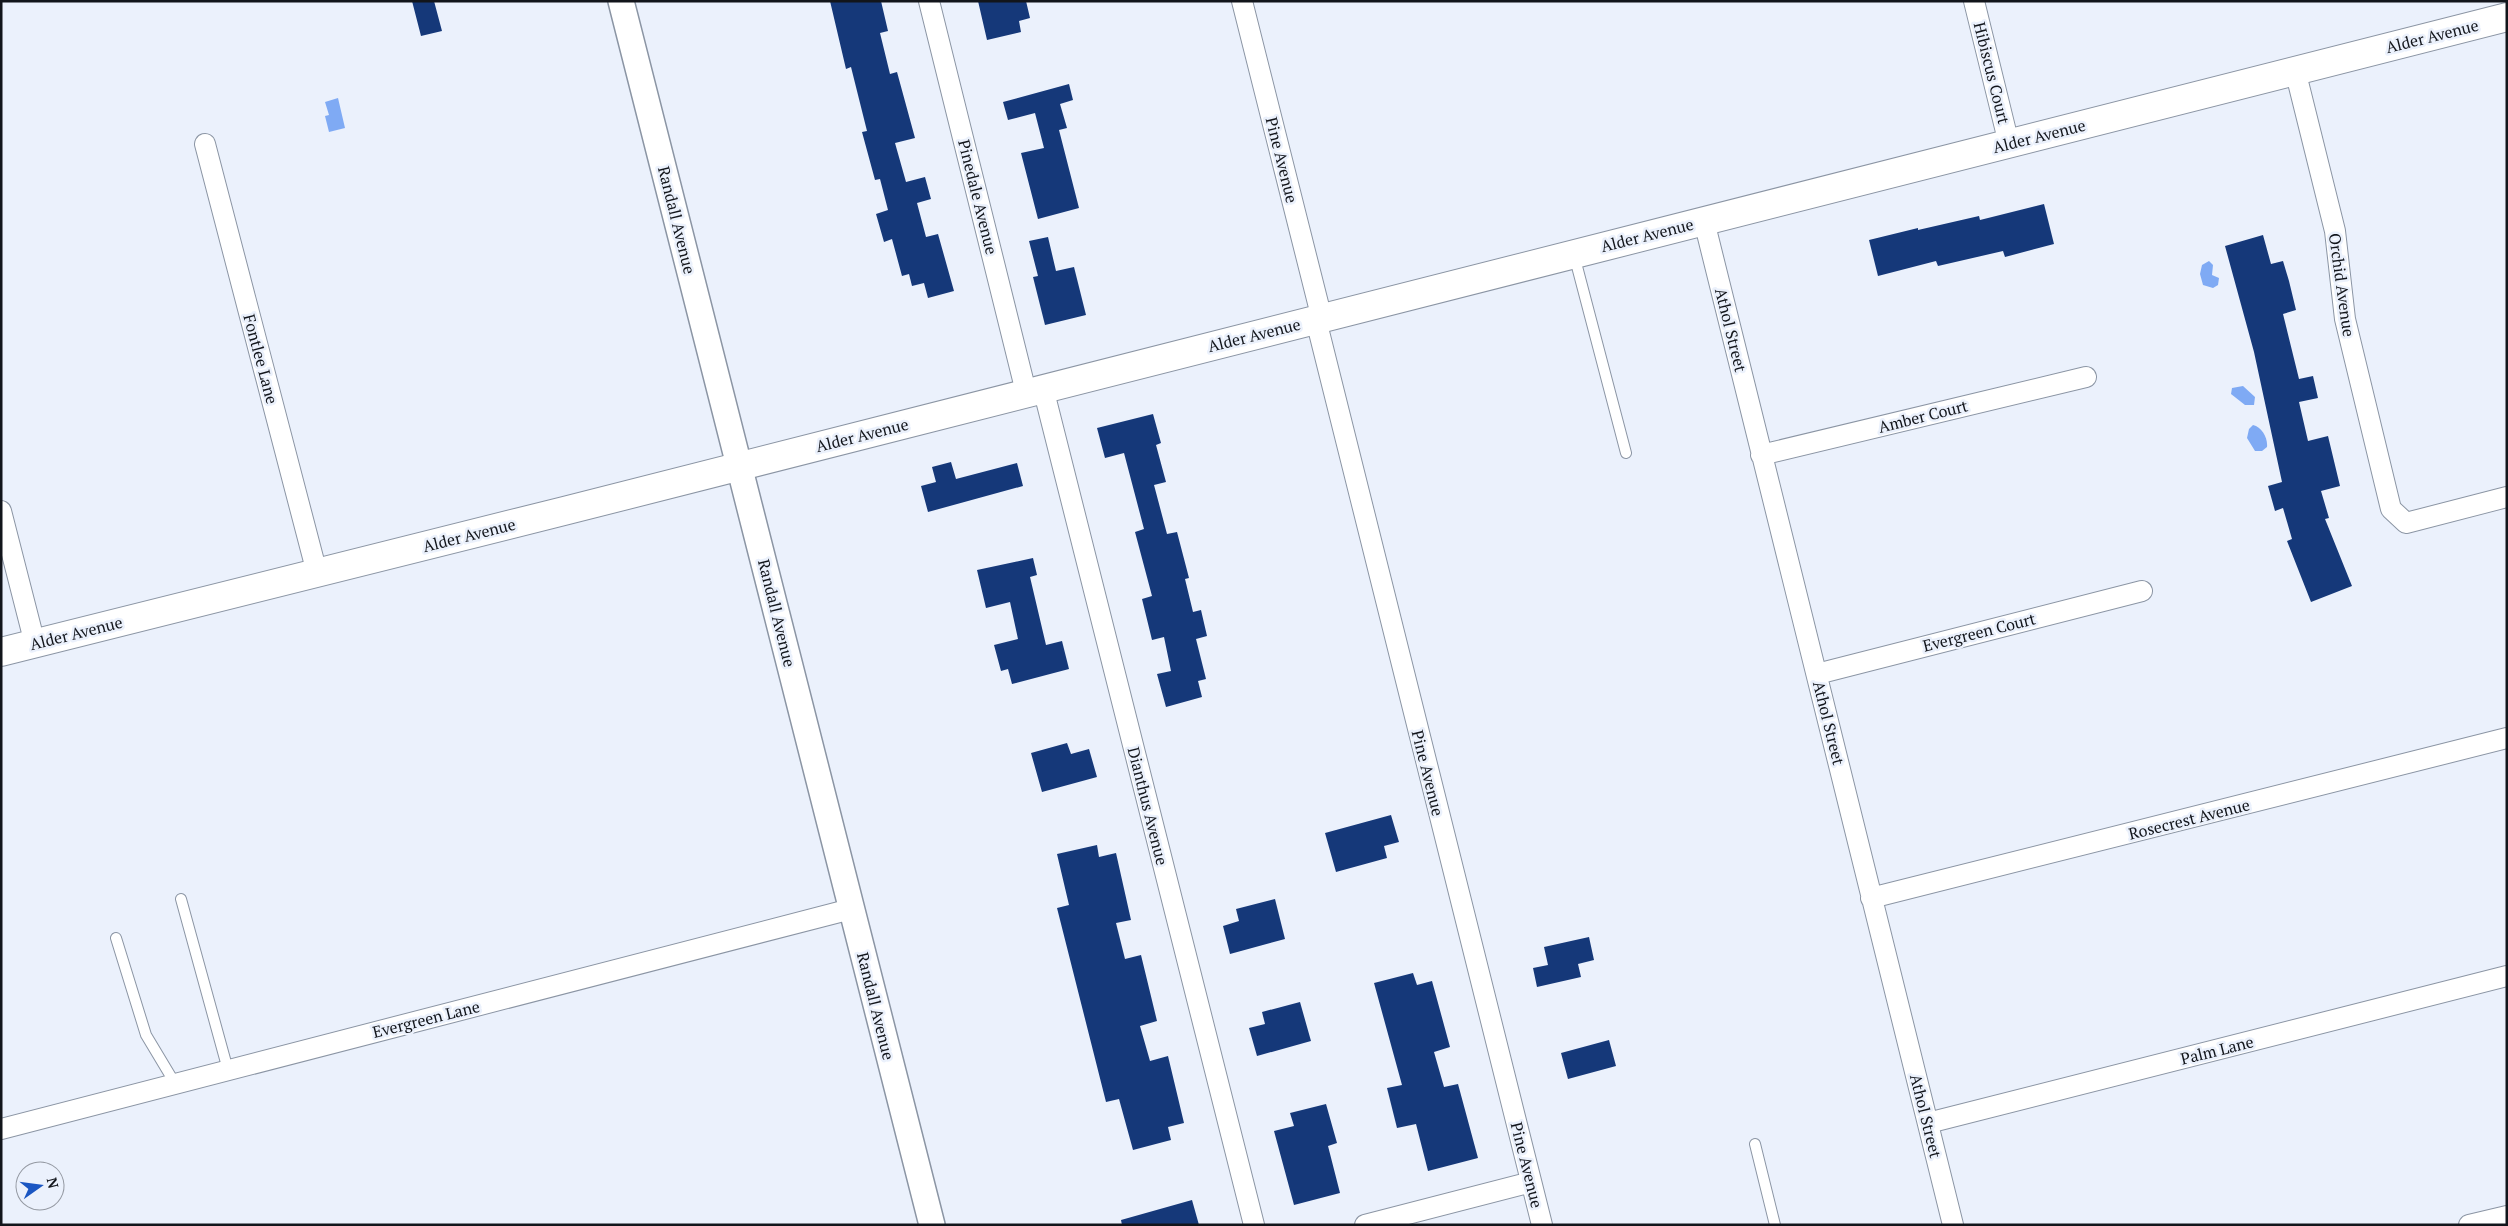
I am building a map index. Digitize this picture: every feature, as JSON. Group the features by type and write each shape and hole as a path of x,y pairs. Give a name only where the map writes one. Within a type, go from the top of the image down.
{"main road":[{"name":"Alder Avenue","path":"1,652 2507,17"}],"street":[{"name":"Randall Avenue","path":"621,1 741,466 932,1225"},
{"name":"Pinedale Avenue","path":"929,1 1034,390"},
{"name":"Pine Avenue","path":"1242,1 1542,1225"},
{"name":"Hibiscus Court","path":"1974,1 2010,144"},
{"name":"Orchid Avenue","path":"2295,70 2335,231 2344,320 2392,509 2406,523 2507,497"},
{"name":"Fontlee Lane","path":"206,144 317,573"},
{"name":"Athol Street","path":"1704,221 1953,1225"},
{"name":"Amber Court","path":"1761,455 2086,377"},
{"name":"Dianthus Avenue","path":"1034,390 1254,1225"},
{"path":"1,511 35,644"},
{"name":"Evergreen Court","path":"1817,674 2142,591"},
{"name":"Rosecrest Avenue","path":"1871,898 2507,738"},
{"name":"Evergreen Lane","path":"1,1129 851,909"},
{"name":"Palm Lane","path":"1928,1123 2507,976"},
{"path":"1365,1225 1531,1182"},
{"path":"2469,1225 2507,1216"}],"lane":[{"path":"1574,254 1626,453"},
{"path":"181,899 228,1070"},
{"path":"116,938 146,1035 176,1085"},
{"path":"1755,1144 1775,1225"}],"water":[{"path":"338,98 345,128 329,132 325,116 329,115 325,102"},
{"path":"2209,261 2213,265 2212,275 2219,278 2218,285 2213,288 2203,285 2200,274 2202,265"},
{"path":"2243,386 2255,397 2254,405 2245,405 2231,394 2232,388"},
{"path":"2253,425 2262,430 2265,437 2267,447 2262,451 2255,451 2247,438 2249,429"}],"building":[{"path":"412,1 434,1 442,31 421,36"},
{"path":"830,1 881,1 888,31 880,33 890,74 897,72 915,138 895,143 906,182 925,177 931,199 917,203 926,237 938,234 954,291 928,298 924,283 912,286 909,274 902,276 892,239 884,242 876,214 888,210 880,179 875,180 862,132 867,131 851,67 846,69"},
{"path":"978,1 1026,1 1030,18 1019,21 1021,32 987,40"},
{"path":"1069,84 1073,100 1060,104 1067,128 1059,130 1079,208 1038,219 1021,153 1044,148 1035,113 1008,120 1003,102"},
{"path":"2044,204 2054,244 2005,257 2003,251 1938,266 1936,261 1878,276 1869,240 1979,216 1980,220"},
{"path":"2263,235 2271,264 2283,261 2289,281 2296,310 2283,314 2299,379 2313,376 2318,398 2299,402 2308,441 2328,436 2340,486 2321,491 2329,518 2325,519 2352,586 2311,602 2287,541 2292,539 2283,508 2275,511 2268,486 2282,482 2254,352 2225,246"},
{"path":"1048,237 1056,271 1074,267 1086,315 1045,325 1033,277 1038,276 1029,241"},
{"path":"1153,414 1161,443 1156,445 1166,482 1154,485 1167,534 1177,532 1189,578 1185,579 1193,612 1201,610 1207,636 1196,639 1206,679 1198,681 1202,697 1166,707 1157,674 1171,671 1164,637 1152,640 1142,599 1152,596 1135,532 1144,529 1124,453 1105,458 1097,428"},
{"path":"951,462 956,479 1017,463 1023,486 928,512 921,486 936,482 932,467"},
{"path":"1033,558 1037,575 1030,577 1046,645 1062,641 1069,669 1012,684 1008,669 1001,671 994,645 1018,639 1010,602 986,608 977,570"},
{"path":"1067,743 1071,754 1089,749 1097,777 1042,792 1031,753"},
{"path":"1391,815 1399,842 1384,846 1387,858 1336,872 1325,833"},
{"path":"1097,845 1099,857 1116,853 1131,920 1116,923 1125,959 1141,955 1157,1021 1140,1026 1150,1061 1168,1056 1184,1123 1168,1127 1171,1140 1133,1150 1119,1099 1106,1102 1057,908 1069,905 1057,854"},
{"path":"1275,899 1285,939 1230,954 1223,926 1239,921 1236,909"},
{"path":"1589,937 1594,960 1578,964 1581,977 1537,987 1533,968 1548,965 1544,947"},
{"path":"1413,973 1417,985 1432,981 1450,1047 1434,1052 1444,1087 1458,1084 1478,1158 1428,1171 1416,1124 1397,1128 1387,1088 1402,1085 1374,983"},
{"path":"1300,1002 1311,1041 1257,1056 1249,1028 1265,1024 1262,1012"},
{"path":"1609,1040 1616,1066 1568,1079 1561,1053"},
{"path":"1326,1104 1337,1143 1328,1146 1340,1193 1294,1205 1274,1131 1294,1126 1290,1113"},
{"path":"1192,1200 1199,1225 1122,1225 1121,1220"}]}
